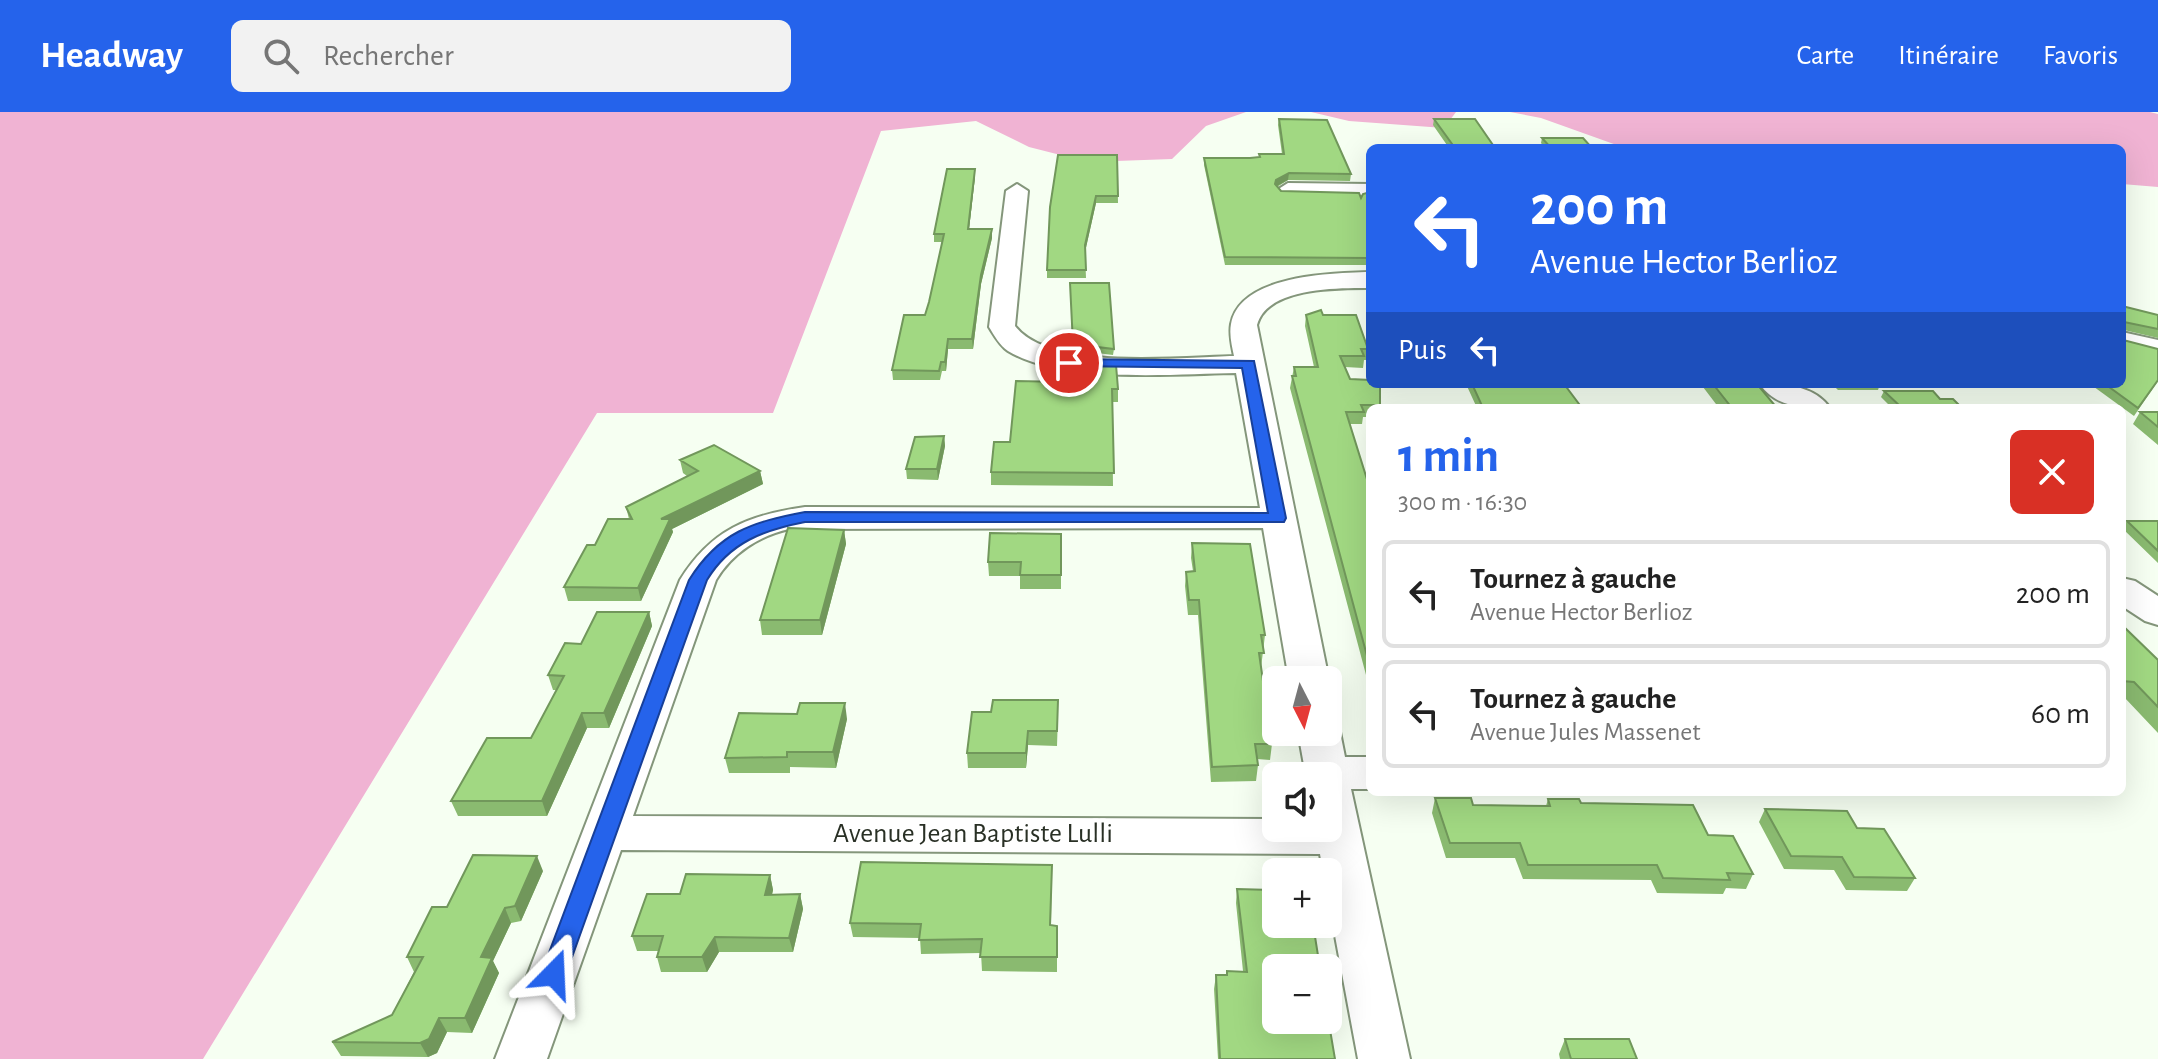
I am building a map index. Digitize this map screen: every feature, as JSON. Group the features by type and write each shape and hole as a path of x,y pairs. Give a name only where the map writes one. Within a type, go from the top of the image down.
{"street":[{"path":"1288,190 1366,191"},
{"path":"1017,191 1002,327 1010,341 1035,355 1069,363 1249,364"},
{"path":"1306,666 1249,364 1244,322 1253,307 1262,301 1304,285 1366,280"},
{"path":"2126,341 2158,348"},
{"path":"1781,388 1808,404"},
{"path":"521,1059 698,580 722,548 753,530 778,521 813,517 1278,518"},
{"path":"2126,592 2158,613"},
{"path":"1342,776 1366,773"},
{"name":"Avenue Jean Baptiste Lulli","path":"607,833 1262,837"},
{"path":"1341,842 1384,1059"}],"shaded area":[{"path":"0,112 1246,112 1206,126 1172,159 1088,162 1029,147 976,121 881,131 773,413 597,413 203,1059 0,1059"},
{"path":"1311,112 1456,112 1444,128 1349,121"},
{"path":"1510,112 2150,112 2158,114 2158,187 2126,184 2126,144 1614,144 1541,118"}],"building":[{"path":"1279,119 1327,120 1351,174 1289,173 1276,180 1275,184 1281,191 1359,193 1361,198 1366,193 1366,258 1225,257 1204,158 1284,154"},
{"path":"1434,119 1475,119 1492,144 1452,144"},
{"path":"1542,138 1583,138 1588,144 1547,144"},
{"path":"1058,155 1117,155 1118,196 1096,196 1085,245 1086,270 1047,270 1050,207"},
{"path":"947,169 975,169 968,229 992,229 981,275 972,339 948,339 945,362 941,362 939,371 892,370 904,315 925,315 929,302 944,234 934,234"},
{"path":"1070,283 1109,283 1114,349 1073,344"},
{"path":"2126,307 2158,315 2158,329 2126,322"},
{"path":"1321,310 1323,315 1356,315 1366,343 1366,349 1361,349 1364,356 1340,356 1350,379 1366,380 1366,388 1380,388 1380,404 1361,405 1364,412 1346,412 1366,476 1366,652 1292,376 1296,376 1294,367 1318,367 1306,315"},
{"path":"2126,341 2158,349 2158,380 2138,408 2110,388 2126,388"},
{"path":"1071,361 1116,365 1118,389 1112,389 1114,473 991,472 994,442 1010,442 1016,381 1064,382 1064,378 1070,378"},
{"path":"1474,388 1567,388 1579,404 1481,404"},
{"path":"1716,388 1760,388 1774,404 1729,404"},
{"path":"1884,391 1933,391 1940,399 1953,399 1958,404 1898,404"},
{"path":"2140,412 2158,412 2158,427"},
{"path":"944,436 937,469 906,469 915,437"},
{"path":"714,445 760,471 661,519 670,519 638,588 564,587 587,545 595,545 608,519 632,519 626,507 698,471 680,460"},
{"path":"2127,521 2158,521 2158,551"},
{"path":"788,528 844,530 820,620 760,620"},
{"path":"990,533 1061,534 1061,575 1020,575 1021,562 988,562"},
{"path":"1192,543 1250,544 1265,635 1261,635 1264,653 1259,653 1262,744 1255,744 1258,765 1212,767 1199,600 1189,600 1186,572 1195,571"},
{"path":"597,612 649,612 604,713 582,713 542,801 451,801 487,738 531,738 564,676 548,675 565,643 581,644"},
{"path":"2126,629 2158,660 2158,707 2134,682 2126,681"},
{"path":"993,700 1058,700 1057,731 1028,731 1026,753 967,753 972,712 991,712"},
{"path":"800,703 845,703 833,752 787,752 787,757 725,758 739,713 797,714"},
{"path":"1435,798 1471,798 1473,805 1550,806 1548,799 1579,799 1581,803 1693,805 1708,835 1733,836 1753,874 1727,873 1730,880 1663,878 1657,865 1528,865 1520,843 1450,843"},
{"path":"1765,809 1847,811 1857,828 1884,829 1915,878 1854,877 1842,857 1791,856"},
{"path":"473,855 537,856 515,906 505,908 481,957 492,958 465,1018 439,1018 429,1039 420,1043 332,1042 392,1015 423,957 407,957 432,907 447,907"},
{"path":"861,862 1052,865 1050,925 1057,926 1057,957 980,957 982,939 919,940 921,924 850,923"},
{"path":"686,874 770,875 765,895 800,894 789,938 715,937 702,957 657,957 663,936 632,936 647,894 680,894"},
{"path":"1237,889 1262,890 1262,938 1315,938 1318,954 1262,954 1262,1034 1331,1034 1335,1059 1220,1059 1216,975 1227,975 1227,971 1247,972"},
{"path":"1565,1039 1629,1039 1637,1059 1571,1059"}],"route":[{"path":"554,974 698,580 722,548 738,537 769,524 805,517 1278,518 1249,364 1069,363"}]}
